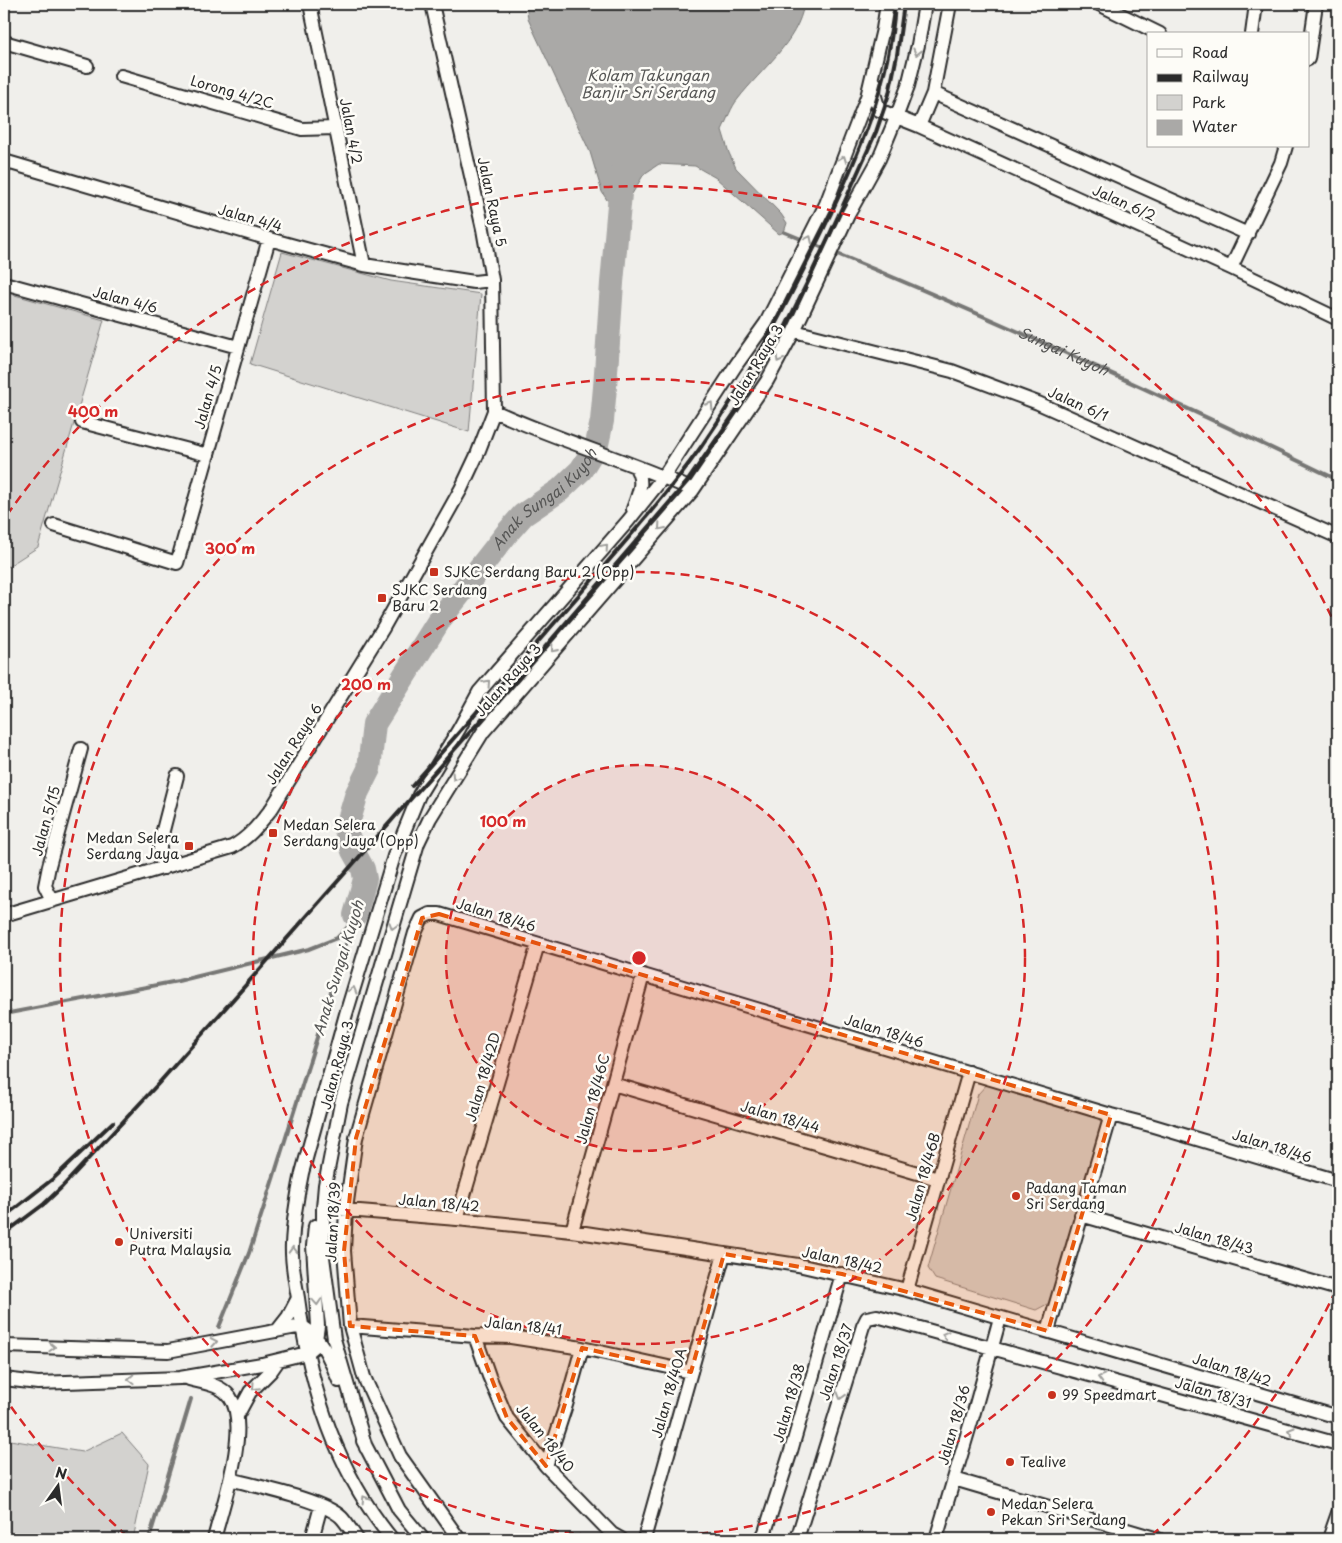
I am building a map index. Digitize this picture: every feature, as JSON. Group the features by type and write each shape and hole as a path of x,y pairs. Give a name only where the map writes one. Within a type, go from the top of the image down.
{"street":[{"name":"Jalan 4/2","path":"310,4 364,265"},
{"name":"Jalan Raya 5","path":"432,4 483,229 492,280 494,411"},
{"name":"Jalan Raya 3","path":"392,1539 361,1493 341,1456 318,1396 302,1326 292,1246 302,1173 346,1014 394,856 418,795 459,729 479,692 628,521 664,476 736,365 766,323 826,204 867,96 883,29 886,4"},
{"name":"Jalan Raya 3","path":"366,1448 334,1339 323,1257 323,1208 325,1185 341,1103 412,861 430,818 483,732 693,490 767,381 794,332 848,216 879,158 896,118 908,86 925,4"},
{"path":"919,126 932,93 950,4"},
{"path":"1252,32 1256,4"},
{"path":"1310,45 1316,4"},
{"path":"1103,5 1156,32"},
{"name":"Jalan 6/2","path":"883,29 874,93 879,110 919,126 1231,268 1338,319"},
{"path":"4,42 87,66"},
{"name":"Lorong 4/2C","path":"121,76 302,129 335,128"},
{"path":"932,93 1248,234"},
{"path":"1231,268 1281,163 1285,148"},
{"name":"Jalan 4/4","path":"4,162 364,265 474,282 492,280"},
{"name":"Jalan 4/5","path":"54,525 177,563 269,239"},
{"name":"Jalan 4/6","path":"4,282 238,347"},
{"name":"Jalan 6/1","path":"794,332 952,371 1038,402 1338,537"},
{"path":"494,411 528,427 664,476 693,490"},
{"name":"Jalan Raya 6","path":"4,915 232,847 251,834 272,808 379,634 461,489 494,411"},
{"path":"82,422 208,455"},
{"path":"628,521 640,489 640,475 634,466"},
{"name":"Jalan 5/15","path":"52,900 45,886 82,749"},
{"path":"164,868 160,854 160,842 177,776"},
{"name":"Jalan 18/46","path":"422,918 430,914 438,914 1338,1181"},
{"name":"Jalan 18/39","path":"422,918 415,933 356,1138 346,1209 344,1251 350,1326 364,1376 400,1456 458,1539"},
{"name":"Jalan 18/42D","path":"457,1219 538,944"},
{"name":"Jalan 18/46C","path":"572,1231 643,975"},
{"name":"Jalan 18/46B","path":"907,1290 969,1072"},
{"name":"Jalan 18/44","path":"613,1084 938,1179"},
{"path":"1048,1331 1111,1115"},
{"path":"4,1379 38,1383 180,1378 278,1361 308,1358 317,1337 318,1316 314,1232 319,1203 325,1185"},
{"name":"Jalan 18/42","path":"323,1208 572,1231 798,1265 842,1274 907,1290 1338,1417"},
{"name":"Jalan 18/43","path":"1081,1216 1338,1289"},
{"name":"Jalan 18/40A","path":"644,1539 724,1254"},
{"name":"Jalan 18/38","path":"764,1537 842,1274"},
{"path":"278,1331 298,1298"},
{"name":"Jalan 18/37","path":"797,1539 867,1318 877,1316 992,1348"},
{"name":"Jalan 18/36","path":"936,1539 1000,1318"},
{"path":"4,1346 168,1350 302,1326 317,1337 327,1353 366,1448 400,1510 423,1539"},
{"name":"Jalan 18/41","path":"350,1326 511,1337 582,1348 691,1372"},
{"name":"Jalan 18/40","path":"475,1336 488,1376 507,1418 546,1466 612,1534 621,1539"},
{"path":"546,1466 582,1348"},
{"name":"Jalan 18/31","path":"992,1348 1338,1444"},
{"path":"237,1416 250,1392 271,1371 278,1361"},
{"path":"180,1378 215,1385 230,1398 237,1416 237,1452 214,1539"},
{"path":"230,1479 321,1506 341,1517 357,1539"},
{"path":"954,1479 1150,1538"},
{"path":"312,1539 321,1506"},
{"path":"1329,1539 1338,1514"}],"highlighted area":[{"path":"439,914 1111,1115 1048,1331 842,1274 724,1254 691,1372 582,1348 546,1466 507,1418 475,1336 350,1326 344,1251 356,1138 422,918"}],"green space":[{"path":"282,252 391,281 481,294 469,432 250,364"},
{"path":"4,292 104,320 38,547 4,569"},
{"name":"Padang Taman Sri Serdang","path":"988,1083 1095,1114 1103,1125 1051,1302 1036,1310 935,1279 928,1268 978,1094"},
{"path":"122,1433 149,1464 133,1539 4,1539 4,1439 82,1452"}],"water":[{"name":"Kolam Takungan Banjir Sri Serdang","path":"526,4 804,4 800,18 787,43 736,102 722,130 736,168 781,214 787,223 784,232 779,234 716,178 695,166 659,164 644,174 632,194 619,203 607,200 602,192 590,152 528,19"}],"waterway":[{"name":"Anak Sungai Kuyoh","path":"355,915 365,879 363,869 353,851 346,830 357,793 369,769 374,724 440,619 508,532 523,515 560,490 581,470 597,444 602,421 622,171"},
{"name":"Sungai Kuyoh","path":"784,232 924,290 1063,352 1338,480"},
{"name":"Anak Sungai Kuyoh","path":"219,1327 249,1253 355,915"},
{"path":"4,1014 178,981 309,949 337,938 352,921"},
{"name":"Anak Sungai Kuyoh","path":"149,1539 191,1399"}],"railway":[{"path":"412,786 659,501 701,447 735,395 795,286 848,176 879,92 892,34 895,4"},
{"path":"4,1234 44,1204 62,1187 158,1084 533,661 687,482 734,414 783,332 840,212 876,132 889,94 904,4"},
{"path":"4,1217 54,1178 113,1122"}],"place":[{"name":"SJKC Serdang Baru 2 (Opp)","path":"434,572"},
{"name":"SJKC Serdang Baru 2","path":"382,598"},
{"name":"Medan Selera Serdang Jaya (Opp)","path":"273,833"},
{"name":"Medan Selera Serdang Jaya","path":"189,846"},
{"name":"Padang Taman Sri Serdang","path":"1016,1196"},
{"name":"Universiti Putra Malaysia","path":"119,1242"},
{"name":"99 Speedmart","path":"1052,1395"},
{"name":"Tealive","path":"1010,1462"},
{"name":"Medan Selera Pekan Sri Serdang","path":"991,1512"}]}
